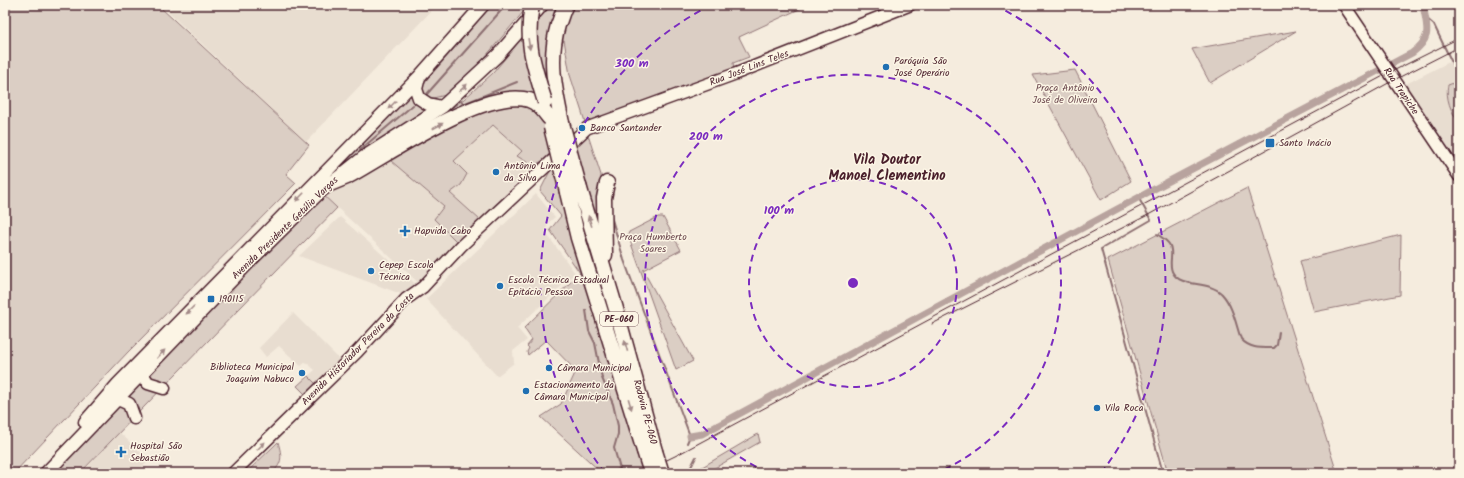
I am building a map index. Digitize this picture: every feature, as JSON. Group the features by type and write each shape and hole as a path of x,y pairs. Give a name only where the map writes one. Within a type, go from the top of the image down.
{"highway":[{"name":"PE-060","path":"532,5 528,37 531,56 545,102 554,123 573,190 578,238 650,451 651,473"},
{"name":"PE-060","path":"554,123 553,63 555,36 566,5"},
{"path":"330,184 352,174 459,114 486,103 504,100 528,100 540,108 554,123"},
{"path":"605,272 604,198 607,183"},
{"name":"Rodovia PE-060","path":"573,190 605,272 650,451 662,473"}],"main road":[{"name":"Avenida Presidente Getúlio Vargas","path":"38,473 118,384 419,77 483,5"},
{"name":"Avenida Presidente Getúlio Vargas","path":"46,473 251,260 330,184 385,143 442,107 498,55 542,5"},
{"path":"419,77 416,89 419,98 428,104 442,107"},
{"path":"142,374 148,383 164,388"},
{"path":"118,384 118,399 129,404 134,418"}],"street":[{"name":"Rua José Lins Teles","path":"588,128 735,74 910,5"},
{"name":"Rua Trapiche","path":"1344,5 1459,176"},
{"name":"Avenida Historiador Pereira da Costa","path":"233,473 357,352 406,299 424,286 461,246 588,128"}],"shaded area":[{"path":"174,5 437,5 306,142 167,11"},
{"path":"1459,57 1459,167 1400,87"},
{"name":"Antônio Lima da Silva","path":"493,125 522,151 518,156 533,166 480,220 450,193 461,185 461,170 454,161"},
{"name":"Hapvida Cabo","path":"384,155 444,206 458,242 423,287 320,192"},
{"name":"Escola Técnica Estadual Epitácio Pessoa","path":"536,194 555,217 547,224 546,233 575,273 517,328 527,340 513,351 514,363 497,376 426,299"},
{"name":"Cepep Escola Técnica","path":"340,217 419,287 409,297 299,256"},
{"path":"293,313 342,362 317,385 308,376 315,370 306,362 301,366 279,346 266,357 259,348"},
{"name":"Hospital São Sebastião","path":"119,432 149,460 136,473 82,473"}],"green space":[{"path":"5,5 163,5 161,8 309,145 286,174 296,183 128,352 14,473 5,473"},
{"path":"492,5 529,5 475,69 446,95 433,98 427,97 423,89 423,84"},
{"path":"549,5 561,5 547,52 546,75 558,134 538,102 528,97 425,127 464,99 493,73"},
{"path":"566,5 808,5 739,37 749,57 733,63 735,74 587,128 570,75 564,40 553,63"},
{"path":"1296,31 1210,83 1192,49"},
{"name":"Praça Antônio José de Oliveira","path":"1075,70 1131,181 1101,200 1033,75"},
{"path":"1459,81 1459,122 1449,105 1447,90 1448,85"},
{"path":"411,89 416,103 429,110 319,186"},
{"path":"495,103 547,108 557,153 533,166 517,156 522,151 493,125 454,161 467,174 461,185 450,193 480,220 458,243 434,219 444,206 384,155"},
{"path":"587,132 601,175 601,233 573,142"},
{"path":"553,165 649,466 636,473 602,473 541,417 561,404 576,371 546,340 528,355 527,352 529,348 527,346 532,340 524,328 580,273 550,230 561,216 540,191"},
{"path":"1247,188 1337,473 1168,473 1108,260"},
{"path":"320,192 337,208 80,473 46,473"},
{"name":"Praça Humberto Soares","path":"658,217 663,217 681,250 643,270 693,361 676,370 628,235 629,232"},
{"path":"1401,235 1400,295 1314,312 1300,261"},
{"path":"308,376 317,385 306,395 297,386"},
{"path":"758,434 760,442 706,473 692,473"},
{"path":"278,442 281,459 278,466 272,473 246,473"}],"waterway":[{"path":"427,94 506,5"},
{"path":"690,436 702,434 1158,187 1412,53 1419,47 1426,37 1427,26 1423,5"},
{"path":"1425,17 1434,25 1456,71 1457,81"},
{"path":"461,101 463,104 517,82"},
{"path":"360,150 413,105"},
{"path":"1138,197 1151,220 1101,249 1163,473"},
{"path":"611,216 624,260 690,436 687,443"},
{"path":"1157,234 1171,247 1171,270 1177,278 1189,283 1210,287 1222,294 1229,304 1241,339 1244,342 1248,345 1256,347 1274,348 1277,345 1279,332"},
{"path":"586,310 589,331 595,343 602,378 613,404 618,426 618,434 614,448 620,469 610,473"},
{"path":"688,473 696,457"}],"tram line":[{"path":"640,473 675,456 1389,73 1459,38"},
{"path":"932,324 1150,214 1394,80 1459,47"}],"place":[{"name":"Paróquia São José Operário","path":"886,67"},
{"name":"Banco Santander","path":"582,128"},
{"name":"Santo Inácio","path":"1270,143"},
{"name":"Antônio Lima da Silva","path":"496,172"},
{"name":"Hapvida Cabo","path":"405,231"},
{"name":"Cepep Escola Técnica","path":"371,271"},
{"name":"Escola Técnica Estadual Epitácio Pessoa","path":"500,286"},
{"name":"190115","path":"211,299"},
{"name":"Câmara Municipal","path":"549,368"},
{"name":"Biblioteca Municipal Joaquim Nabuco","path":"302,373"},
{"name":"Estacionamento da Câmara Municipal","path":"526,391"},
{"name":"Vila Roca","path":"1097,408"},
{"name":"Hospital São Sebastião","path":"121,452"}],"district":[{"name":"Vila Doutor Manoel Clementino","path":"887,168"}]}
